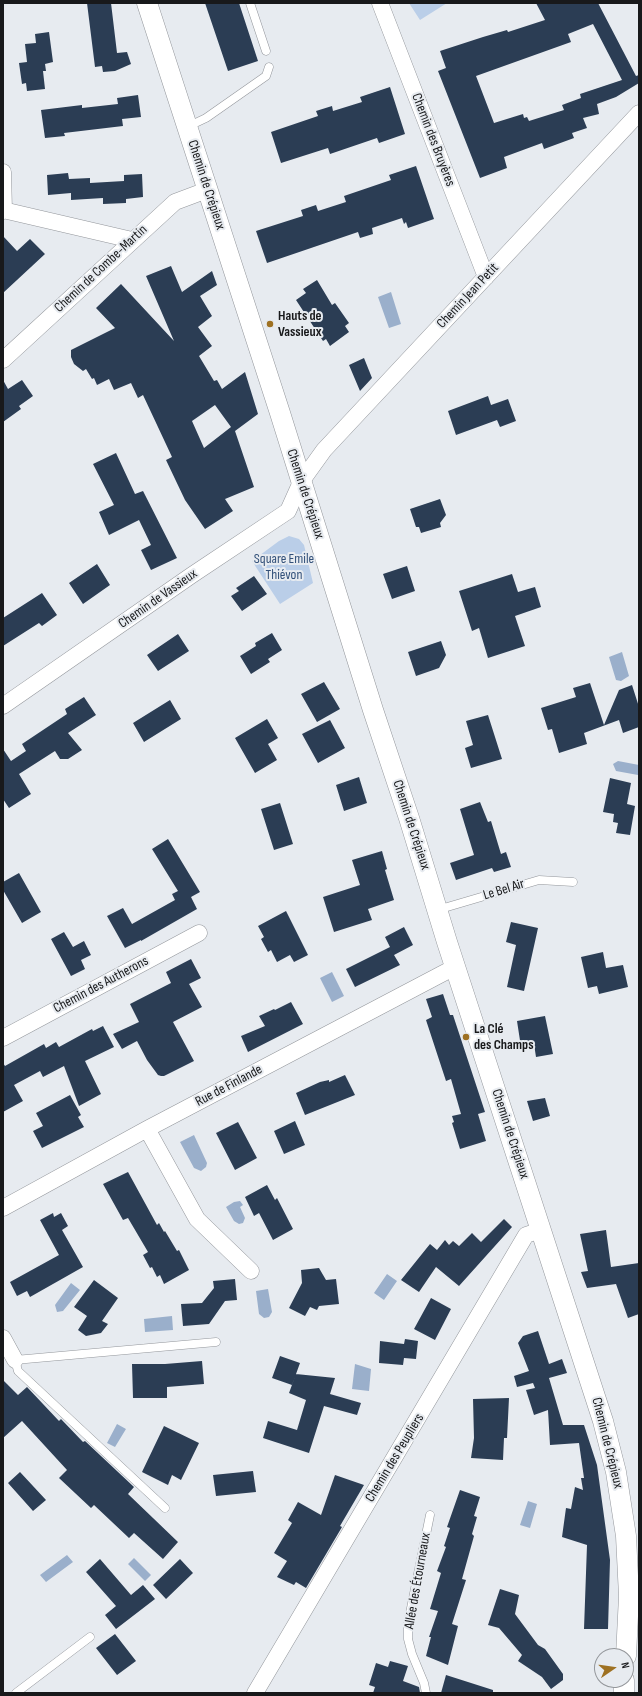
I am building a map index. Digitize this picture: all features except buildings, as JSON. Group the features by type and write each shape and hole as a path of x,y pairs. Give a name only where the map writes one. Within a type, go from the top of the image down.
{"street":[{"name":"Chemin de Crépieux","path":"147,3 437,910 603,1421 616,1472 626,1536 629,1596 626,1648"},
{"name":"Chemin des Bruyères","path":"380,3 486,277"},
{"name":"Chemin Jean Petit","path":"301,482 324,450 639,113"},
{"path":"3,172 4,210 132,240"},
{"name":"Chemin de Combe-Martin","path":"3,360 175,202 207,190"},
{"name":"Chemin de Vassieux","path":"3,706 288,511 301,482"},
{"name":"Chemin des Autherons","path":"3,1038 200,933"},
{"name":"Rue de Finlande","path":"3,1208 147,1129 456,967"},
{"path":"147,1129 197,1220 250,1272"},
{"name":"Chemin des Peupliers","path":"255,1693 526,1236 541,1230"},
{"path":"3,1338 15,1360"}],"lane":[{"path":"250,3 266,51"},
{"path":"187,127 206,118 266,76 268,67"},
{"name":"Le Bel Air","path":"437,910 540,880 573,882"},
{"path":"165,1508 18,1371 15,1360 216,1342"},
{"name":"Allée des Étourneaux","path":"426,1693 424,1683 412,1654 408,1639 408,1623 430,1514"},
{"path":"16,1693 90,1637"}],"green space":[{"path":"409,3 447,3 420,20"},
{"name":"Square Emile Thiévon","path":"289,536 299,539 304,545 313,583 280,604 252,561 279,541"}],"shaded area":[{"path":"391,292 401,324 389,328 378,297"},
{"path":"622,652 629,676 621,681 616,680 609,657"},
{"path":"618,761 639,765 638,775 616,771 613,764"},
{"path":"332,972 344,996 332,1002 320,978"},
{"path":"194,1135 207,1163 206,1167 201,1171 194,1168 180,1142"},
{"path":"240,1201 243,1205 240,1207 245,1218 243,1223 239,1224 234,1221 226,1207 234,1202"},
{"path":"387,1274 397,1281 384,1300 374,1293"},
{"path":"71,1283 80,1290 63,1311 57,1312 55,1305"},
{"path":"268,1289 272,1312 269,1317 264,1318 259,1314 256,1291"},
{"path":"172,1316 173,1330 145,1332 144,1319"},
{"path":"355,1364 371,1369 369,1391 352,1389"},
{"path":"117,1424 126,1429 115,1447 107,1443"},
{"path":"528,1501 537,1504 530,1528 520,1525"},
{"path":"67,1555 73,1562 46,1582 40,1575"},
{"path":"134,1558 151,1575 145,1581 128,1564"}],"place":[{"name":"Hauts de Vassieux","path":"270,324"},
{"name":"La Clé des Champs","path":"466,1037"}]}
